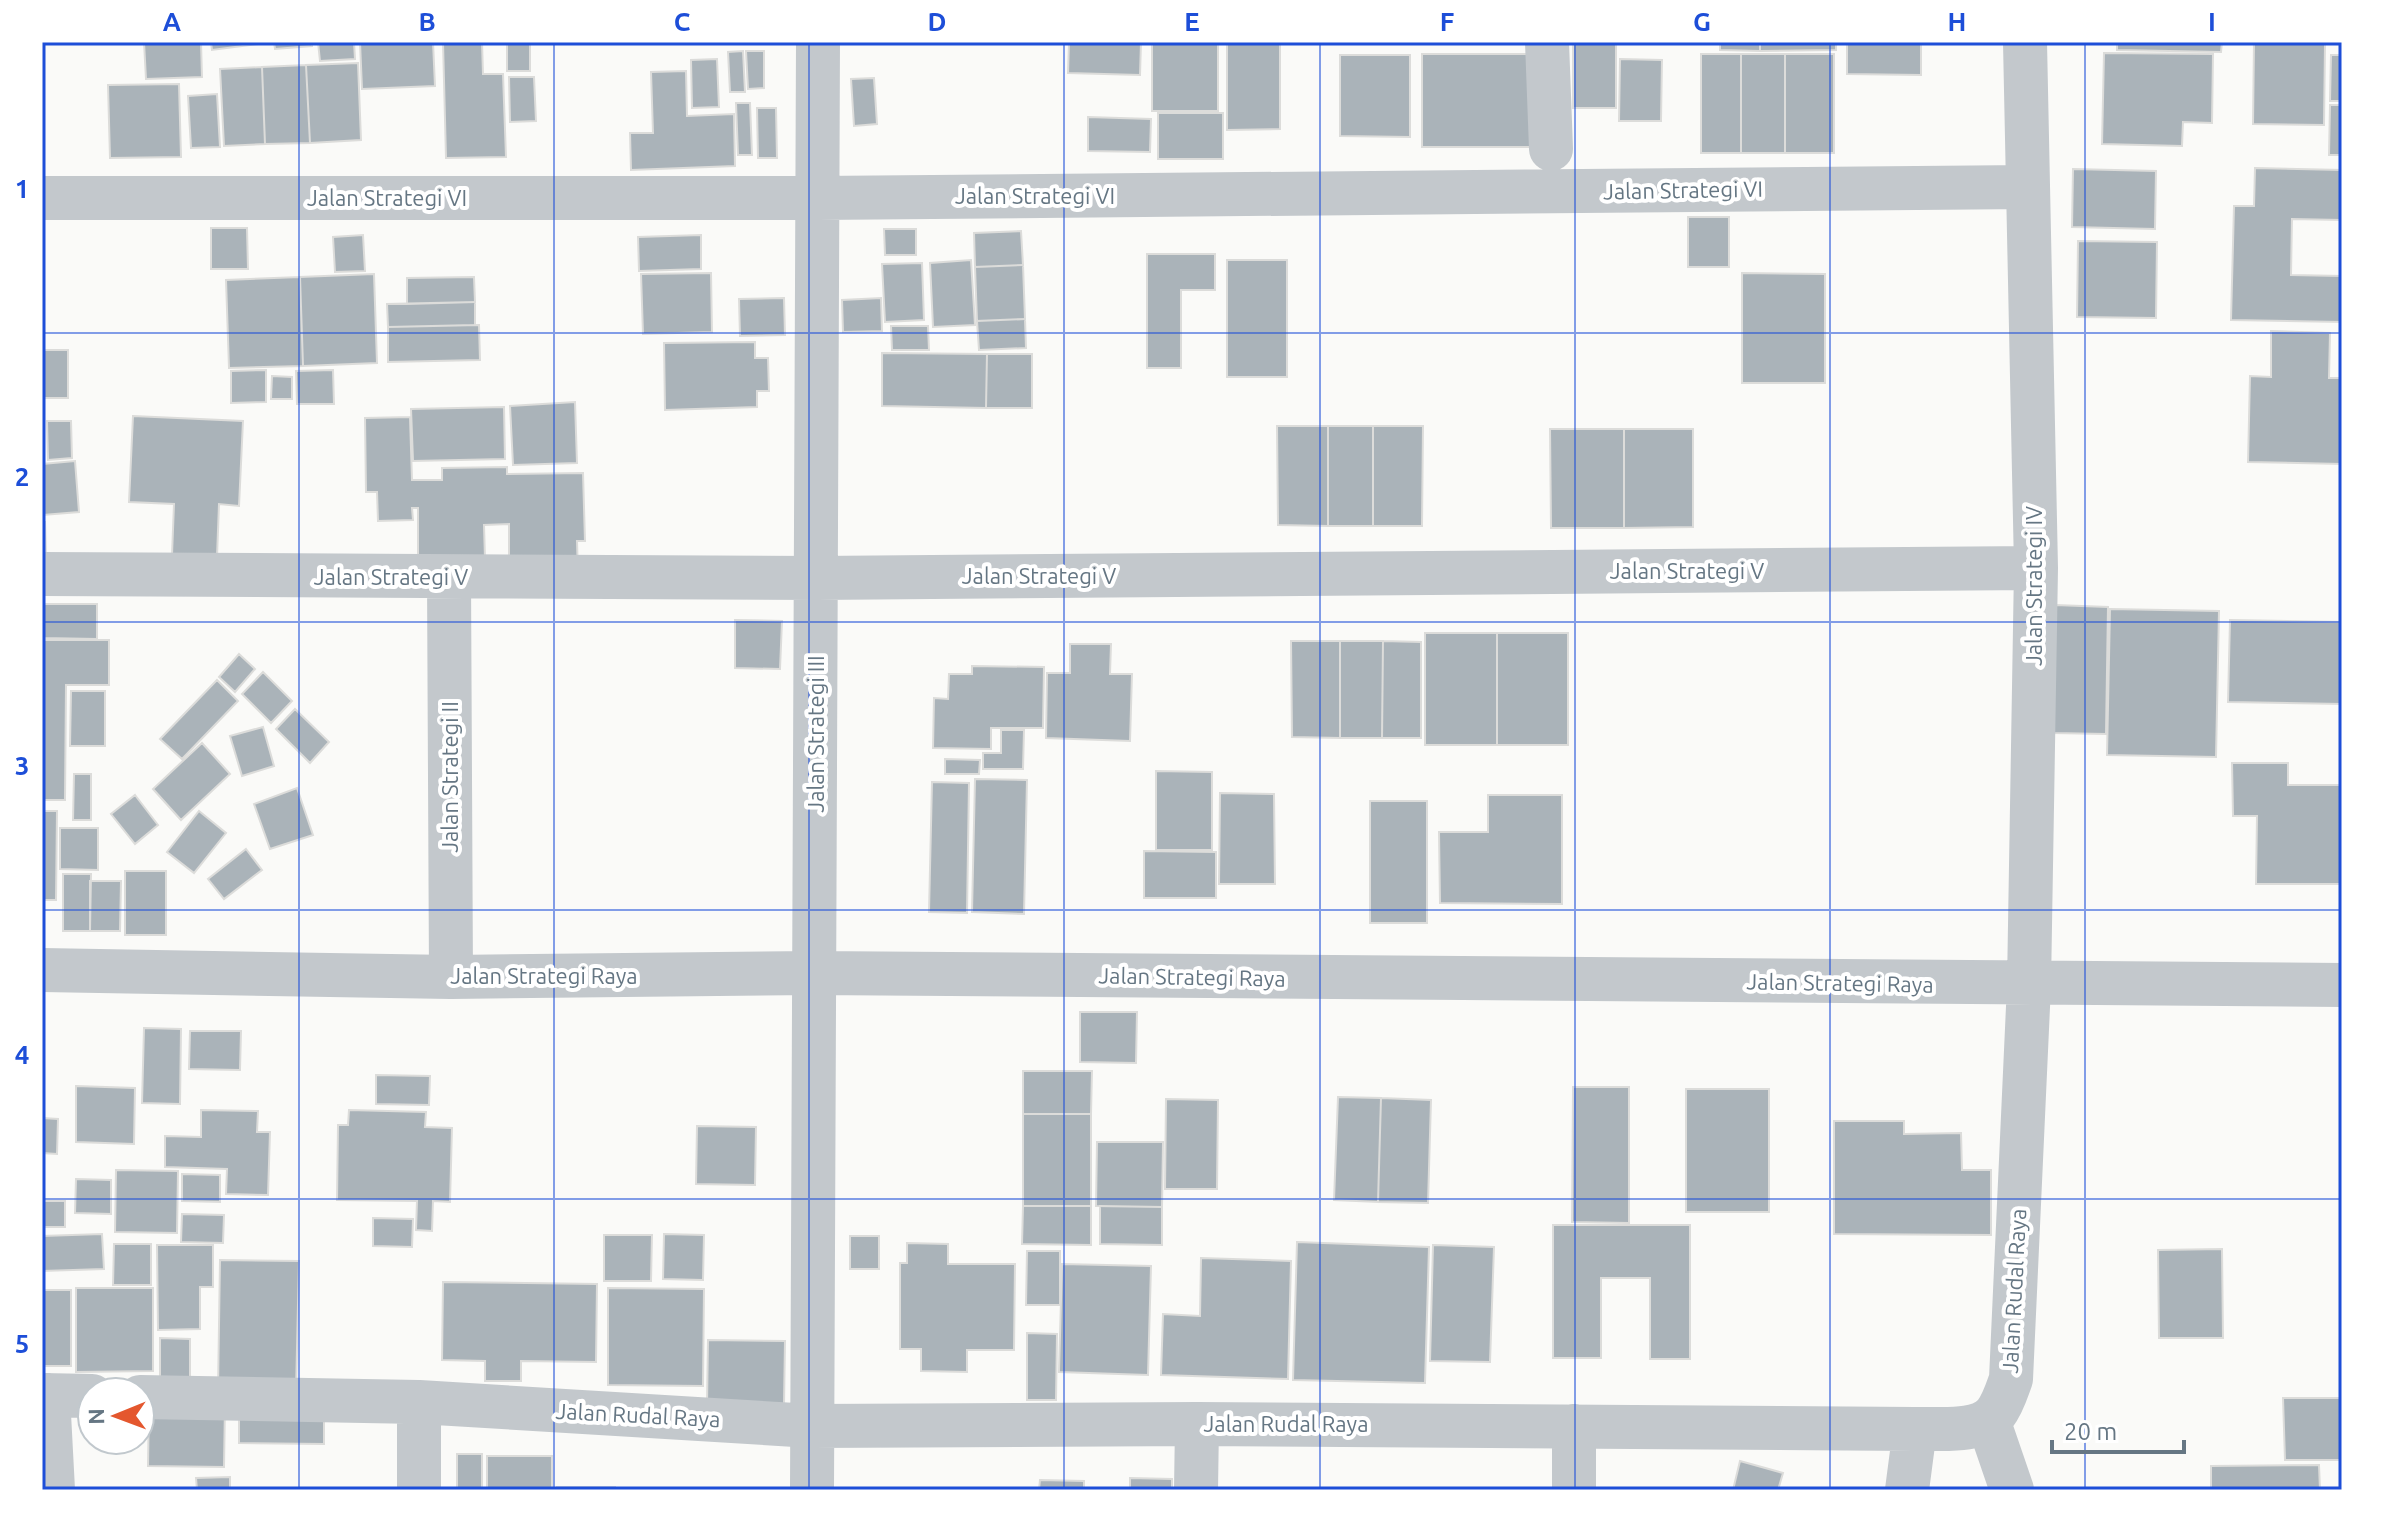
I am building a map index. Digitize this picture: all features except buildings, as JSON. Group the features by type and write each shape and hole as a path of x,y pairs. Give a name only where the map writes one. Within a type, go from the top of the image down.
{"street":[{"name":"Jalan Strategi III","path":"812,1490 818,42"},
{"path":"1547,42 1551,149"},
{"name":"Jalan Strategi IV","path":"2025,42 2036,568 2029,985"},
{"name":"Jalan Strategi VI","path":"42,198 818,198 2027,187"},
{"name":"Jalan Strategi V","path":"42,574 817,578 2036,568"},
{"name":"Jalan Strategi II","path":"449,577 451,969"},
{"name":"Jalan Strategi Raya","path":"42,970 451,969 813,998 2029,985 2342,985"},
{"name":"Jalan Rudal Raya","path":"156,1397 419,1402 812,1426 1968,1427 1988,1420 2001,1406 2011,1379 2029,985"},
{"path":"53,1490 45,1395 76,1396"},
{"path":"419,1402 419,1490"},
{"path":"1988,1420 2012,1490"},
{"path":"1196,1490 1197,1424"},
{"path":"1574,1426 1574,1490"},
{"path":"1907,1490 1915,1429"}]}
